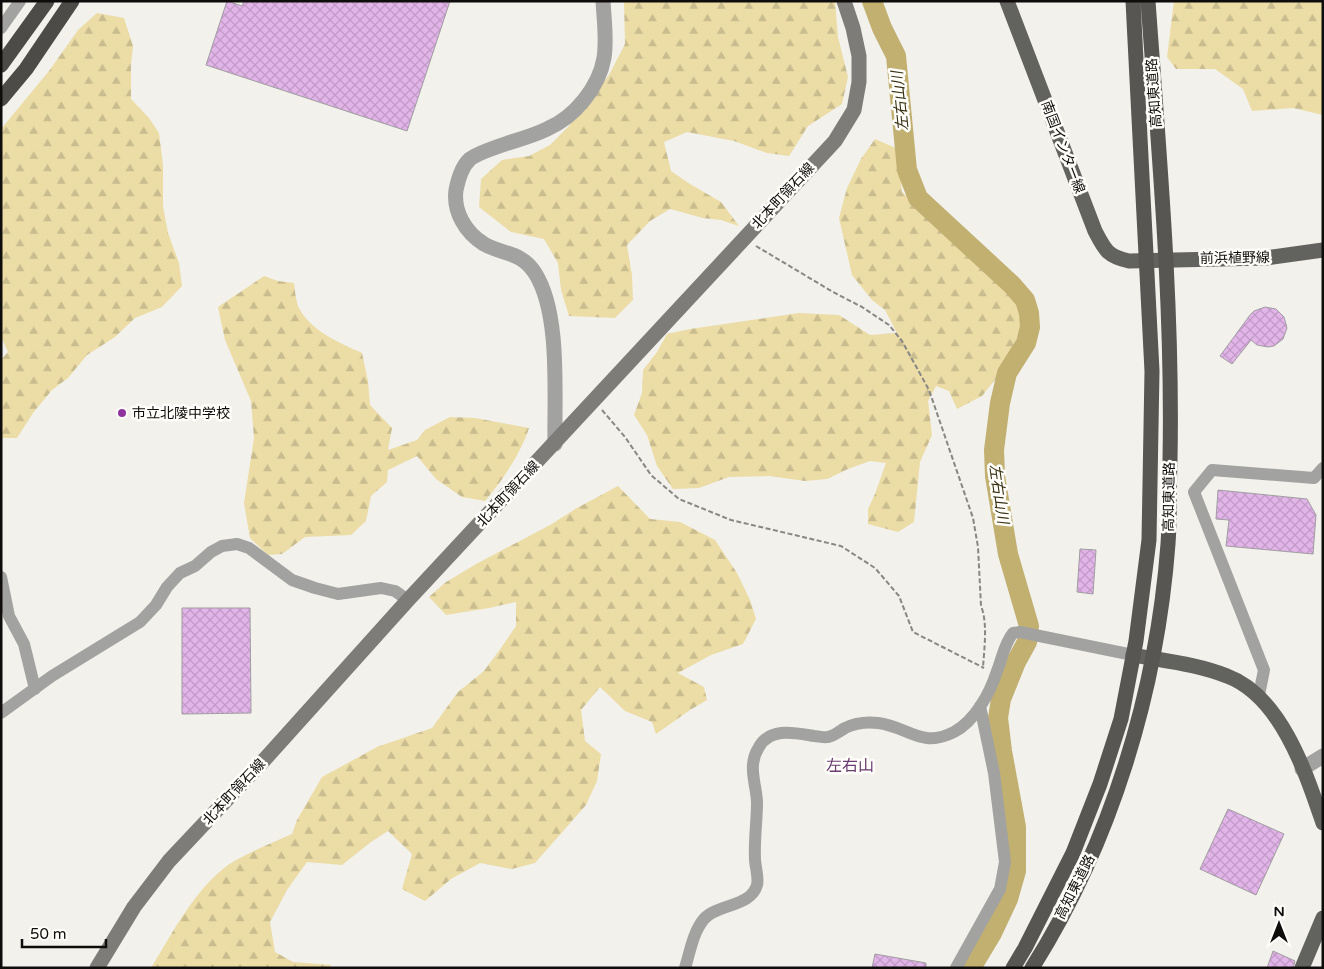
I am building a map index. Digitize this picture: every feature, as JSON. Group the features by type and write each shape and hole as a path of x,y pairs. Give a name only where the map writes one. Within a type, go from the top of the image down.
{"highway":[{"path":"1,65 47,1"},
{"name":"高知東道路","path":"1013,968 1073,853 1100,784 1121,719 1133,655 1149,540 1152,371 1133,1"},
{"name":"高知東道路","path":"1032,968 1088,864 1117,793 1138,724 1161,604 1168,544 1171,409 1166,259 1148,1"},
{"path":"1,100 26,69 71,2"}],"main road":[{"name":"北本町領石線","path":"97,968 134,907 169,861 265,759 408,600 835,141 854,110 859,82 859,56 853,28 844,1"},
{"name":"南国インター線","path":"1007,1 1095,231 1104,249 1114,257 1129,261 1147,260"},
{"name":"前浜植野線","path":"1147,260 1266,258 1323,250"},
{"path":"1133,655 1194,666 1229,676 1259,695 1282,727 1311,789 1323,823"},
{"path":"1302,968 1323,918"}],"street":[{"path":"1,28 20,1"},
{"path":"555,444 554,340 542,289 535,273 526,261 513,254 485,245 467,229 462,223 458,210 456,192 460,173 470,159 498,146 548,129 566,119 584,100 597,80 604,59 606,41 603,1"},
{"path":"1259,695 1264,670 1194,492 1212,470 1314,478 1323,468"},
{"path":"1,713 52,676 140,622 156,605 167,586 180,573 195,566 211,552 222,546 236,544 249,548 292,580 315,588 338,594 381,588 395,591 408,600"},
{"path":"1,577 9,616 24,644 35,689"},
{"path":"685,968 697,931 706,918 723,908 744,900 752,894 757,884 754,833 757,802 752,767 759,746 767,738 779,732 828,738 848,727 879,723 919,738 940,737 955,732 969,720 980,706 996,674 1008,639 1013,633 1020,632 1133,655"},
{"path":"956,968 1000,889 1006,862 994,773 980,706"},
{"path":"1302,769 1323,756"}],"path":[{"path":"594,400 625,437 651,475 679,499 731,520 841,546 876,568 899,596 913,632 983,668 985,643 974,518 929,390 902,341 889,324 743,238"}],"green space":[{"path":"624,1 835,1 838,37 848,77 842,104 808,126 789,156 767,153 734,141 687,132 664,142 671,171 721,202 739,226 721,220 703,218 670,209 650,221 627,245 632,275 633,300 615,318 569,316 561,290 558,263 544,239 511,232 479,207 481,179 502,160 529,156 550,145 568,127 609,75 625,44"},
{"path":"1174,1 1323,1 1323,115 1293,108 1252,111 1243,89 1215,69 1176,69 1167,57"},
{"path":"97,13 124,18 133,46 131,99 149,118 159,133 163,165 163,206 168,233 179,263 182,286 162,307 135,318 115,337 87,355 68,378 52,390 33,413 17,438 1,438 1,360 8,352 1,337 1,129 49,71 78,30"},
{"path":"875,139 898,149 902,192 1007,290 1018,303 1023,326 998,376 982,396 957,409 949,391 936,386 928,401 932,435 920,462 914,522 898,532 868,524 868,509 886,463 870,461 827,479 805,481 769,476 729,477 699,488 673,489 657,466 647,435 634,415 642,393 643,370 657,352 667,334 799,313 839,315 870,335 897,333 885,310 872,300 852,275 839,218 847,188 861,159"},
{"path":"264,276 278,281 294,283 299,307 305,318 328,336 362,353 368,381 370,405 392,428 388,450 417,440 425,430 450,417 475,418 529,428 510,466 485,501 462,497 436,479 417,456 388,470 387,482 371,496 366,521 351,535 305,537 282,554 268,555 250,538 244,503 254,438 251,401 225,340 218,307"},
{"path":"618,486 650,519 680,522 715,540 737,573 750,600 756,619 743,644 711,655 678,673 704,687 707,700 656,734 652,722 625,711 600,687 581,710 585,741 601,754 597,781 586,805 535,863 512,869 480,863 451,879 425,901 402,889 412,854 388,831 342,865 307,862 287,890 270,922 275,952 293,962 331,965 330,968 151,968 188,908 210,881 236,860 292,834 297,820 322,777 377,747 432,728 458,692 484,671 516,626 516,602 446,615 429,597 446,582 478,563"}],"building":[{"path":"227,1 242,6 244,1 450,1 407,131 206,65"},
{"path":"1265,307 1276,309 1284,317 1287,328 1283,339 1274,346 1268,347 1257,345 1251,340 1232,364 1220,356 1250,315 1254,311"},
{"path":"1218,490 1307,499 1316,515 1313,554 1226,546 1229,520 1216,519"},
{"path":"1080,549 1096,550 1093,594 1077,592"},
{"path":"182,608 250,608 251,713 182,714"},
{"path":"1228,809 1284,834 1256,895 1200,869"},
{"path":"1273,951 1295,961 1293,968 1267,968"},
{"path":"875,954 926,963 926,968 872,968"}],"waterway":[{"name":"左右山川","path":"872,1 882,28 896,56 907,170 918,198 1012,285 1025,300 1029,313 1030,327 1026,343 1007,373 1000,403 994,450 995,476 1008,554 1029,626 1027,642 1016,662 1001,699 998,718 1016,827 1016,871 1008,899 992,933 971,968"}],"place":[{"name":"市立北陵中学校","path":"122,413"}],"district":[{"name":"左右山","path":"850,766"}]}
